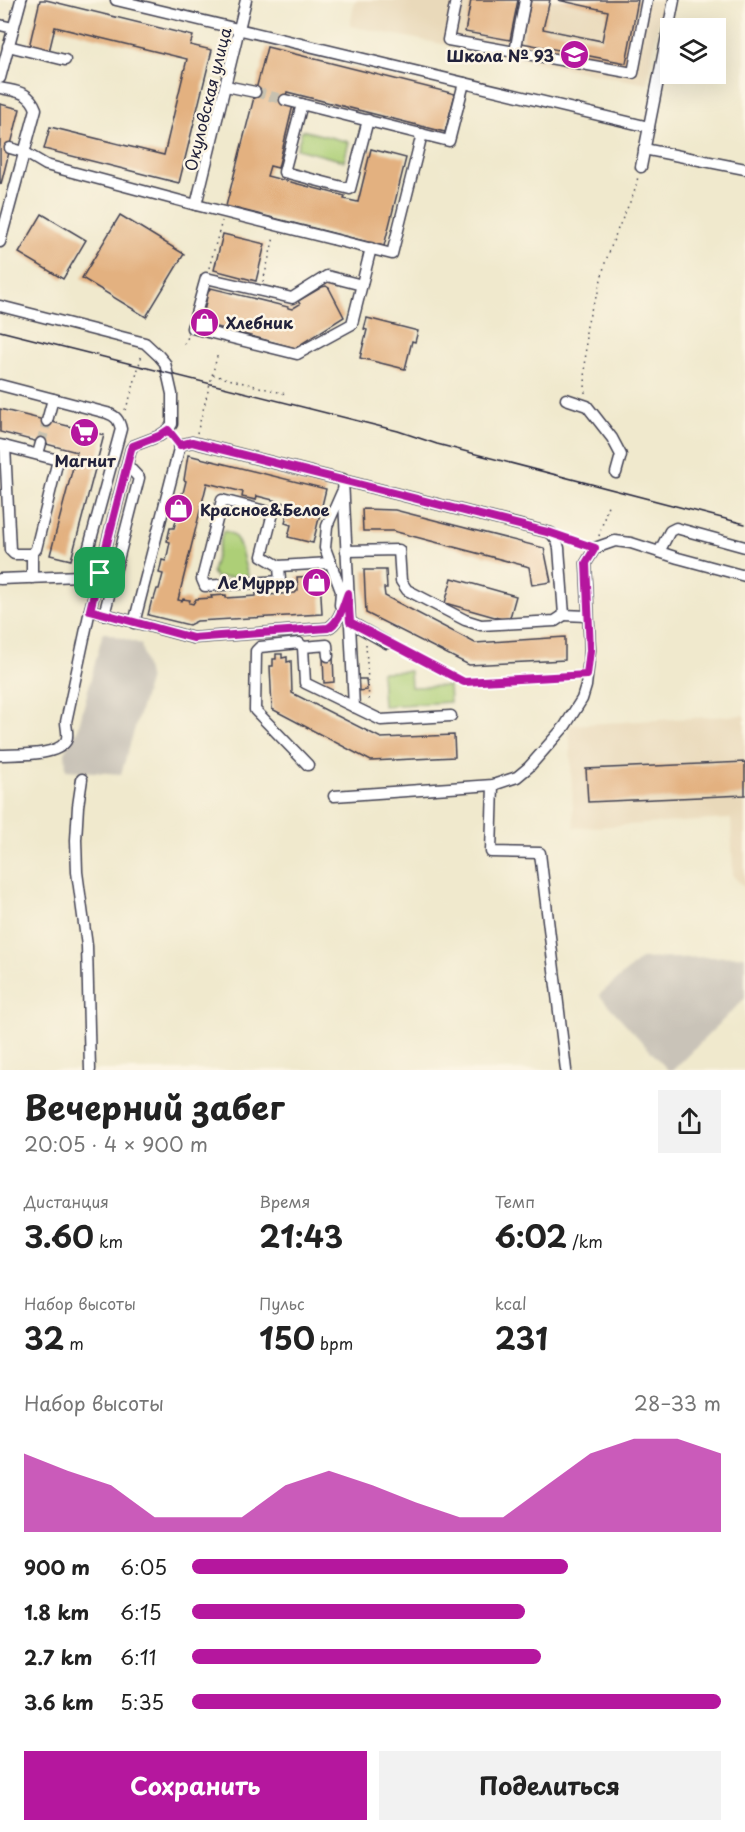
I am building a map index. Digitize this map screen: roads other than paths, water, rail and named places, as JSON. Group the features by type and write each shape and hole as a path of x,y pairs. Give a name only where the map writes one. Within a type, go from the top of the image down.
{"street":[{"path":"0,78 21,0"},
{"path":"116,0 159,5 240,29 649,127"},
{"name":"Окуловская улица","path":"196,205 246,0"},
{"path":"456,0 448,40 633,73 647,0"},
{"path":"514,52 525,0"},
{"path":"641,167 674,0"},
{"path":"0,25 13,28"},
{"path":"8,46 65,60"},
{"path":"285,100 449,141 464,83"},
{"path":"226,86 255,92"},
{"path":"0,88 27,95 36,109 0,242"},
{"path":"302,104 284,172 350,189 368,120"},
{"path":"10,148 24,152 46,165 392,254 422,134"},
{"path":"645,149 745,170"},
{"path":"362,285 327,276 292,298 206,278 192,328 297,354 352,324 362,285 371,248"},
{"path":"0,306 145,343 165,363 172,394 173,420 168,430 159,436 133,446 90,610 66,722 65,742 58,748 42,753 0,755"},
{"path":"0,385 114,415 120,422 121,429 81,576"},
{"path":"47,421 53,399"},
{"path":"566,399 587,406 612,438 621,455 616,473"},
{"path":"168,430 180,445"},
{"path":"180,445 195,442 343,484 551,533 559,548 564,615"},
{"path":"38,454 41,443"},
{"path":"32,554 14,554 9,550 3,445 58,460 36,549 32,554 32,578"},
{"path":"134,623 180,445"},
{"path":"104,615 139,478 127,465"},
{"path":"339,615 341,591 325,548 327,526 343,484"},
{"path":"343,484 354,707"},
{"path":"279,566 280,581 205,586 202,579 222,500 273,513 262,556 279,566 330,563"},
{"path":"659,552 670,531 676,528 745,547"},
{"path":"314,537 326,540"},
{"path":"334,796 493,785 518,777 529,767 565,726 582,699 590,650 586,563 595,548 615,541 631,543 745,576"},
{"path":"346,552 399,550 401,581 407,590 465,620 481,625 555,621 564,615 587,616"},
{"path":"0,579 81,576 100,573"},
{"path":"90,610 193,638 332,627 337,621 348,593"},
{"path":"350,622 387,643"},
{"path":"308,765 255,710 256,651 260,647 299,644 303,647 327,645 328,656"},
{"path":"303,647 305,683 370,715 381,720 451,716"},
{"path":"82,778 76,840 77,872 87,946 90,1070"},
{"path":"493,785 491,852 540,853 566,1070"}],"tunnel":[{"path":"255,92 285,100"},
{"path":"41,443 47,421"}],"tram line":[{"path":"0,331 398,431 437,444 745,524"}],"place":[{"name":"Школа № 93","path":"575,55"},
{"name":"Хлебник","path":"205,322"},
{"name":"Магнит","path":"85,432"},
{"name":"Красное&Белое","path":"179,509"},
{"name":"Ле'Муррр","path":"316,582"}]}
